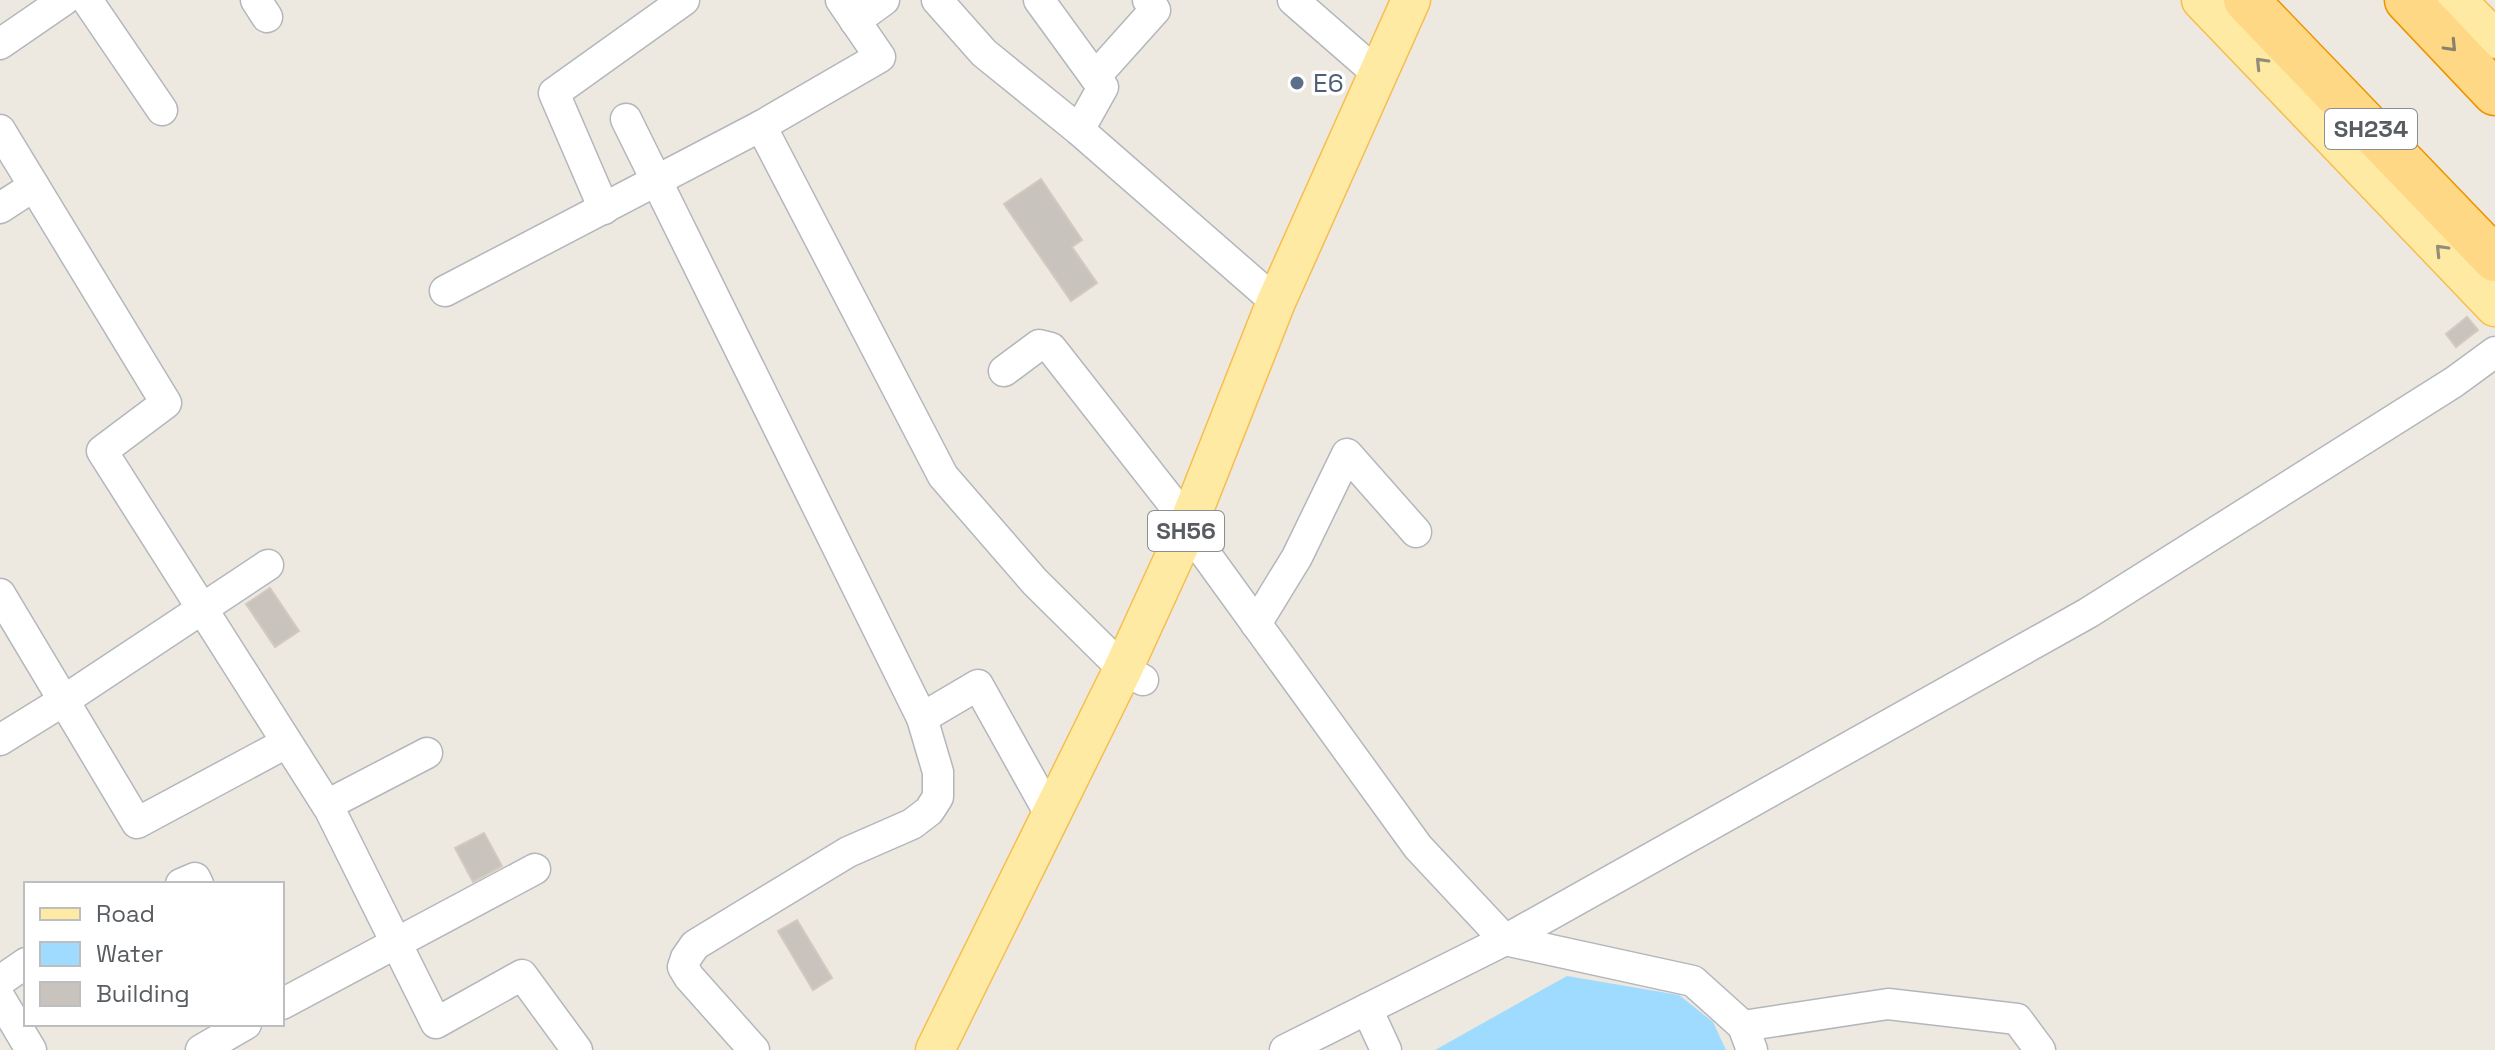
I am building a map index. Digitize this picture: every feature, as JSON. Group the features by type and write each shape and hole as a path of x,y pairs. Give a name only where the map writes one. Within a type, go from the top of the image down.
{"highway":[{"name":"SH234","path":"2246,0 2495,259"},
{"path":"2407,0 2495,93"}],"main road":[{"name":"SH56","path":"1196,536 1276,302 1411,0"},
{"name":"SH56","path":"960,1050 1196,536 1434,0"},
{"path":"2201,0 2495,307"},
{"path":"2456,0 2495,39"},
{"name":"SH56","path":"935,1050 1051,816 1133,675"}],"street":[{"path":"0,44 64,0"},
{"path":"87,0 162,110"},
{"path":"445,291 657,182 880,57 848,11 884,0"},
{"path":"937,0 984,53 1079,130 1276,302"},
{"path":"1039,0 1103,87 1079,130"},
{"path":"1095,77 1155,10 1148,0"},
{"path":"1293,0 1378,74"},
{"path":"604,209 554,93 682,1"},
{"path":"626,119 922,718 938,772 938,797 929,811 912,824 848,852 695,945 686,958 683,967 689,977 754,1050"},
{"path":"761,126 943,476 1035,582 1133,675"},
{"path":"0,130 166,403 102,451 327,805 436,1023 522,975 577,1050"},
{"path":"0,208 34,186"},
{"path":"1004,371 1039,345 1051,348 1196,536 1418,847 1505,940 1693,981 1747,1038 1888,1004 2017,1019 2040,1050"},
{"path":"1285,1050 1505,940 2088,613 2454,382 2495,352"},
{"path":"1256,624 1297,557 1347,454 1416,532"},
{"path":"0,740 268,565"},
{"path":"0,594 137,823 286,743"},
{"path":"922,718 978,685 1051,816"},
{"path":"327,805 427,753"},
{"path":"284,1003 535,869"},
{"path":"0,981 24,964"},
{"path":"0,998 31,1050"},
{"path":"1367,1009 1386,1050"},
{"path":"201,1050 243,1026"}],"water":[{"path":"1567,976 1679,995 1713,1022 1726,1050 1435,1050"}],"building":[{"path":"1041,179 1082,240 1072,247 1097,283 1071,301 1004,204"},
{"path":"2467,317 2478,330 2456,347 2446,334"},
{"path":"270,588 299,631 275,647 246,604"},
{"path":"484,833 502,866 473,882 455,848"},
{"path":"797,920 832,978 813,990 778,931"}],"place":[{"name":"E6","path":"1297,83"}]}
